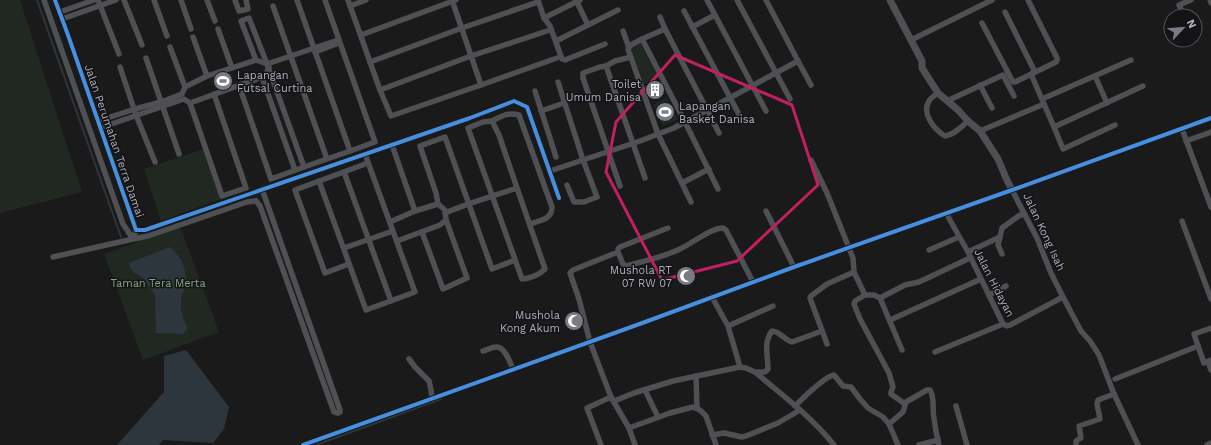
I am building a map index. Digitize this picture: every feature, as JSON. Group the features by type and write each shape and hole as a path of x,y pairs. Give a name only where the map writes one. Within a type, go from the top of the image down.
{"street":[{"name":"Jalan Perumahan Terra Damai","path":"44,0 123,224 133,239"},
{"name":"Jalan Perumahan Terra Damai","path":"55,0 136,230 145,230 470,118 514,101 527,106 559,198"},
{"path":"60,12 94,0"},
{"path":"62,19 99,3 116,0"},
{"path":"124,0 142,45"},
{"path":"154,0 167,36"},
{"path":"181,0 191,29"},
{"path":"207,0 215,20"},
{"path":"235,0 239,12 248,9 246,0"},
{"path":"297,0 350,151"},
{"path":"239,85 271,179 375,142 325,0"},
{"path":"366,0 349,3 380,90 390,115 392,116 556,58"},
{"path":"360,35 454,0 471,56 482,85"},
{"path":"707,0 766,111"},
{"path":"737,0 790,99"},
{"path":"766,0 811,85"},
{"name":"Jalan Kong Isah","path":"890,0 922,61 922,68 938,93 980,131 998,159 1063,297 1081,330 1095,347 1114,394 1138,445"},
{"path":"911,40 992,0"},
{"path":"982,23 1011,80 1015,82 1056,62 1057,59 1028,0"},
{"path":"1180,8 1179,5 1191,0"},
{"path":"370,62 538,1 544,18 550,26 562,59 565,60 605,44"},
{"path":"544,18 578,1 588,25"},
{"path":"99,3 119,54"},
{"path":"273,6 326,159"},
{"path":"556,41 618,10"},
{"path":"684,11 742,120"},
{"path":"1005,12 1033,73 1043,102 1063,150 1115,125"},
{"path":"692,27 715,15"},
{"path":"660,17 718,133"},
{"path":"304,168 268,66 249,18 241,21 256,60 268,66 339,42"},
{"path":"629,48 632,44 665,28"},
{"path":"218,29 232,68"},
{"path":"380,90 471,56 547,31"},
{"path":"623,31 658,134 691,202"},
{"path":"193,37 207,76"},
{"path":"642,39 718,189"},
{"path":"170,47 185,87 183,97"},
{"path":"620,186 583,78 583,73 606,66 615,61 631,57"},
{"path":"146,58 179,154"},
{"path":"185,87 207,76 256,60"},
{"path":"980,131 1131,60"},
{"path":"550,171 658,134 685,122 798,62"},
{"path":"190,103 265,76 268,66"},
{"path":"606,66 645,178"},
{"path":"120,67 154,162"},
{"path":"948,101 1003,74 1014,96"},
{"path":"1095,76 1107,103"},
{"path":"262,77 295,170"},
{"path":"558,82 583,160 597,197 584,202 574,202 567,185"},
{"path":"980,85 992,108"},
{"path":"1054,127 1143,86"},
{"path":"535,91 556,157"},
{"path":"938,93 930,99 927,108 928,116 938,131 945,136 948,136 956,132 968,121"},
{"path":"183,97 190,103 222,196 246,188 214,94"},
{"path":"98,121 162,105 183,97"},
{"path":"541,110 564,103"},
{"path":"100,128 135,112"},
{"path":"492,121 499,135 518,188 530,224 545,269 540,274 529,279 522,279 468,128 512,113 519,115 552,207 552,213 549,217 530,224"},
{"path":"303,445 1211,118"},
{"path":"1182,129 1211,207"},
{"path":"1186,141 1211,132"},
{"path":"422,232 443,289 467,278 446,220 445,210 438,204 436,193 420,146 445,138 492,269 515,260"},
{"path":"392,145 415,211"},
{"path":"319,181 366,310 415,292 365,154"},
{"path":"811,160 827,193 854,258 854,272 865,295"},
{"path":"349,264 325,273 295,190 368,163"},
{"path":"682,183 709,170"},
{"path":"344,172 391,301"},
{"path":"445,213 518,188"},
{"path":"256,201 260,206 334,412 338,413 340,410 262,189"},
{"path":"256,201 262,189"},
{"path":"53,257 144,237 247,202 256,201"},
{"path":"390,222 415,211 438,204"},
{"path":"766,210 794,267"},
{"name":"Jalan Hidayan","path":"946,213 968,252 1003,324 1007,326 1010,325 1063,297"},
{"path":"1002,254 998,245 1002,228 1020,216 1025,215"},
{"path":"397,241 440,225 446,220"},
{"path":"1182,221 1211,299"},
{"path":"668,228 618,248 618,252 624,266 677,250 714,230 723,228 726,230 753,282"},
{"path":"133,239 136,230"},
{"path":"344,248 393,230"},
{"path":"968,252 1000,237"},
{"path":"929,250 959,238"},
{"path":"618,252 570,272 579,299 590,342 613,399 635,445"},
{"path":"880,298 905,285 919,282 970,258"},
{"path":"827,344 810,298 811,295 827,284 854,272"},
{"path":"890,320 981,278"},
{"path":"989,295 1006,286"},
{"path":"902,350 880,298 874,294 865,295 855,301 854,304 860,319 887,370 893,387 891,393 905,404"},
{"path":"712,297 728,326 740,367"},
{"path":"728,326 773,306"},
{"path":"934,352 1003,324"},
{"path":"1211,328 1194,334 1204,363 1209,361 1211,370"},
{"path":"755,372 765,372 768,369 766,348 767,340 772,331 778,332 788,341 792,342 822,332"},
{"path":"1115,378 1198,346"},
{"path":"483,351 496,347 500,348 503,350 513,369"},
{"path":"409,359 429,382 432,399"},
{"path":"601,445 587,408 673,381 740,367 755,372 797,408 834,445"},
{"path":"712,436 724,432 742,437 778,423 797,408 816,387 831,375 834,375 843,386 851,387 868,408 882,417 889,424 898,445"},
{"path":"696,376 697,408"},
{"path":"645,390 658,418"},
{"path":"889,424 903,412 905,404 927,390 930,391 932,396 933,417 938,443 919,445"},
{"path":"1076,445 1076,441 1081,438 1079,426 1100,418 1097,404 1098,400 1114,394"},
{"path":"956,406 967,445"},
{"path":"628,428 689,408 697,408 704,412 716,445"},
{"path":"1207,445 1211,443"}],"highlighted area":[{"path":"675,55 792,105 818,185 737,261 662,280 606,172 616,122"}],"green space":[{"path":"0,0 20,0 82,192 0,213"},
{"path":"640,43 658,77 643,84 631,48"},
{"name":"Lapangan Futsal Curtina","path":"231,73 234,82 215,89 211,80"},
{"name":"Lapangan Basket Danisa","path":"667,98 678,119 663,126 653,105"},
{"path":"204,149 221,199 161,221 144,169"},
{"name":"Taman Tera Merta","path":"180,226 219,332 143,360 104,254"}],"shaded area":[{"path":"170,247 181,260 186,275 185,286 181,298 181,309 188,329 183,334 156,333 155,295 144,279 131,269 129,263"},
{"path":"186,350 229,407 224,429 213,443 163,440 159,445 117,445 164,392 164,356"}],"waterway":[{"path":"37,0 121,237"},
{"path":"316,445 441,399"}],"cycle path":[{"path":"55,0 136,230 145,230 470,118 514,101 527,107 559,198"},
{"path":"303,445 1211,118"}],"place":[{"name":"Lapangan Futsal Curtina","path":"223,81"},
{"name":"Toilet Umum Danisa","path":"655,90"},
{"name":"Lapangan Basket Danisa","path":"665,112"},
{"name":"Mushola RT 07 RW 07","path":"686,276"},
{"name":"Mushola Kong Akum","path":"574,321"}]}
